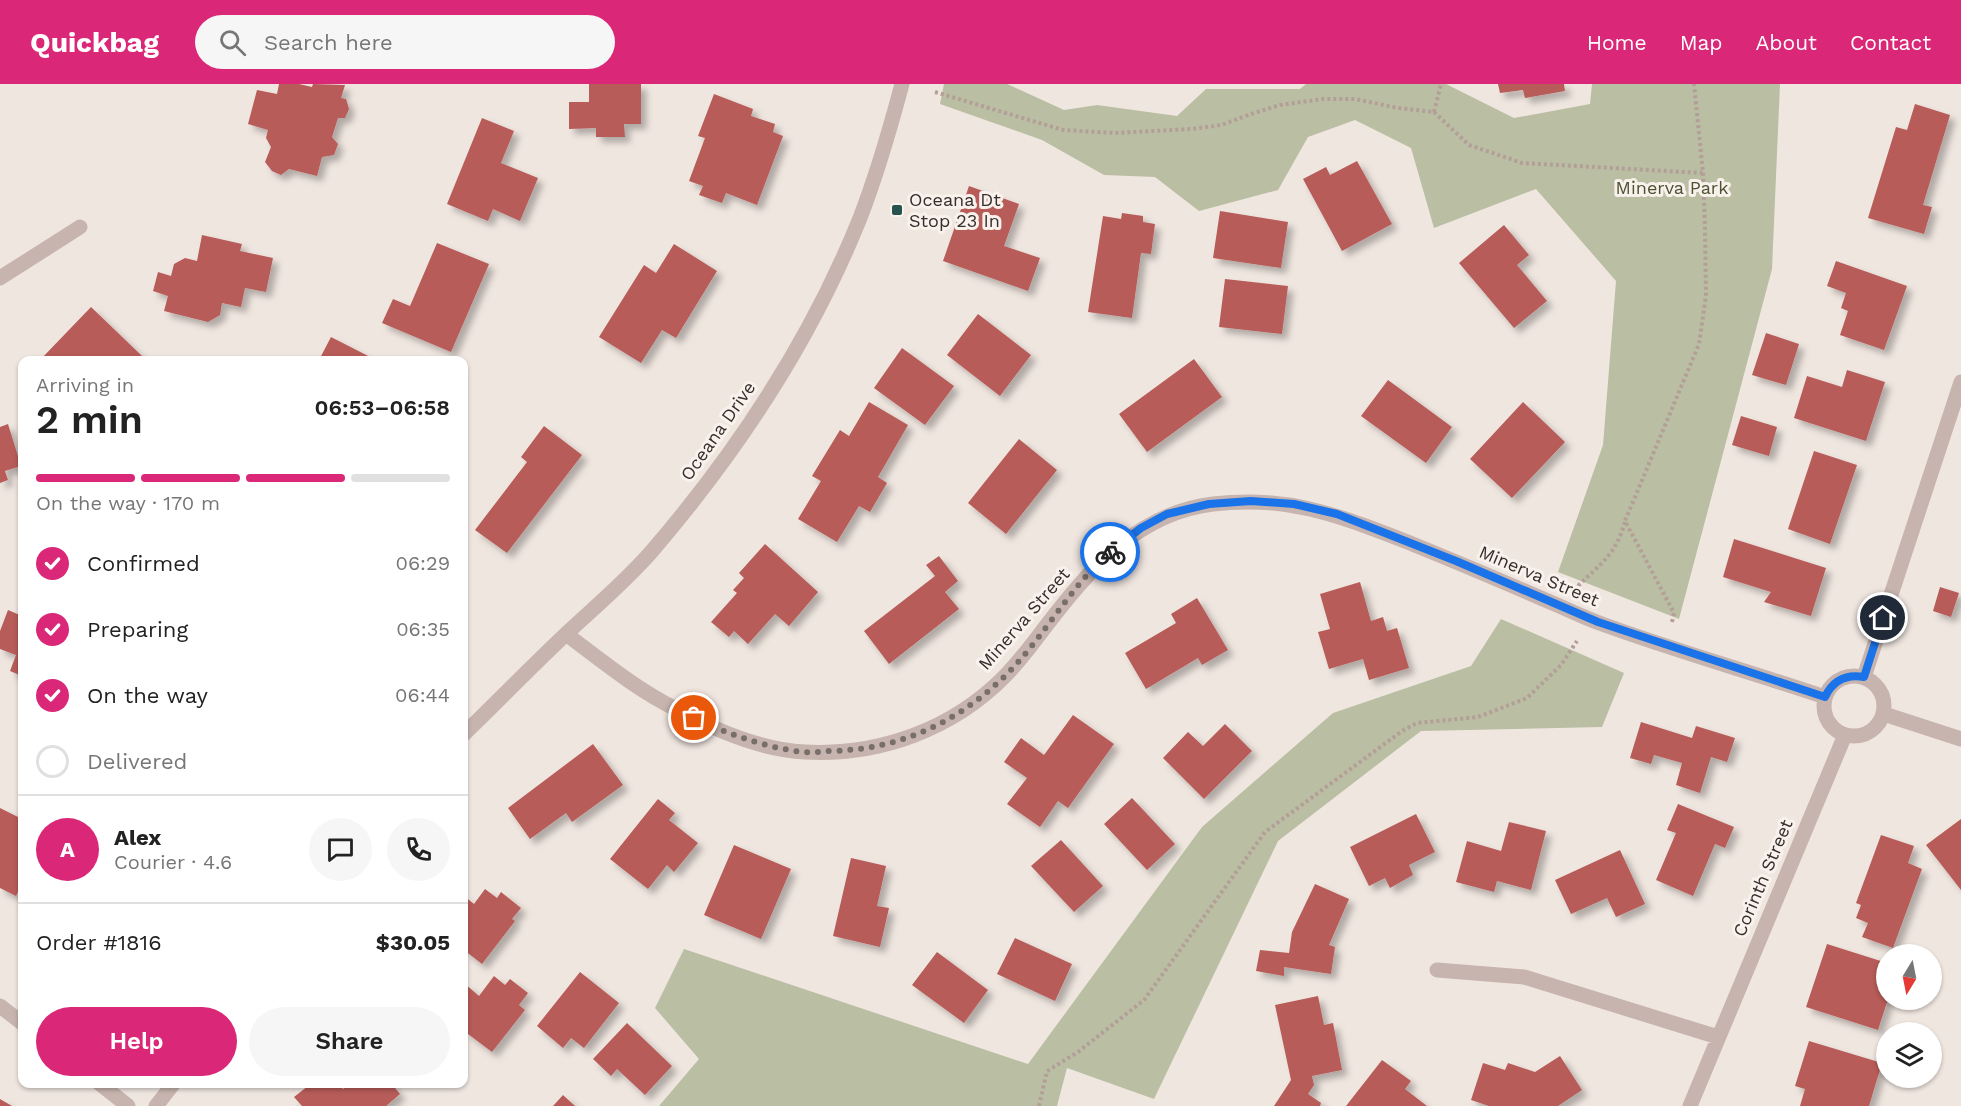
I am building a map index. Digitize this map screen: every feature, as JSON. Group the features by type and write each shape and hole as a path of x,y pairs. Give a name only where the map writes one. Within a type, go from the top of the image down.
{"street":[{"name":"Oceana Drive","path":"468,730 566,634 608,597 651,552 710,479 766,399 833,279 860,218 887,140 902,84"},
{"path":"0,278 80,226"},
{"path":"1864,677 1961,382"},
{"name":"Minerva Street","path":"566,634 629,681 676,710 754,742 803,752 849,751 893,743 934,728 970,706 1005,676 1108,553 1141,528 1167,514 1209,504 1251,501 1294,504 1337,514 1456,561 1598,622 1825,697"},
{"path":"1854,676 1864,677 1879,688 1883,696 1884,714 1872,730 1854,736 1845,735 1832,726 1828,720 1825,712 1825,697 1836,681 1854,676"},
{"path":"1884,714 1961,739"},
{"name":"Corinth Street","path":"1690,1106 1845,735"},
{"path":"1437,970 1524,976 1718,1037"},
{"path":"0,1006 18,1020"},
{"path":"105,1088 128,1106"},
{"path":"156,1106 170,1088"}],"path":[{"path":"1434,112 1441,84"},
{"path":"1578,586 1608,558 1619,541 1625,521 1699,344 1706,296 1703,173 1694,84"},
{"path":"935,92 1063,130 1115,133 1192,129 1221,125 1271,108 1323,99 1355,99 1398,108 1434,112 1469,145 1522,163 1703,173"},
{"path":"1625,521 1674,613 1672,623"},
{"path":"1039,1106 1047,1071 1078,1052 1144,1000 1266,832 1402,731 1417,723 1478,717 1527,698 1562,665 1579,638"}],"green space":[{"name":"Minerva Park","path":"944,84 1007,84 1064,110 1097,105 1177,116 1206,89 1300,89 1306,84 1446,84 1514,118 1590,104 1592,84 1780,84 1772,269 1679,619 1558,572 1603,445 1616,281 1536,189 1434,228 1411,148 1355,120 1308,137 1278,190 1199,211 1155,177 1104,175 1042,140 940,104"},
{"path":"1501,619 1624,673 1602,727 1421,731 1278,841 1154,1099 1067,1068 1057,1106 659,1106 699,1059 655,1008 684,949 1028,1064 1202,827 1333,713 1471,666"}],"building":[{"path":"279,84 299,84 312,87 313,84 345,85 341,98 346,99 349,109 345,118 338,118 332,137 338,144 334,155 322,157 317,176 289,169 281,175 272,171 265,162 271,147 266,138 268,130 248,124 257,90 277,94"},
{"path":"589,84 641,84 641,124 624,124 625,137 596,137 596,128 569,129 569,102 589,102"},
{"path":"1498,84 1564,84 1565,91 1525,98 1523,90 1500,93"},
{"path":"714,94 753,109 751,116 775,124 773,132 783,136 757,205 726,193 722,203 699,195 703,186 689,181 705,138 698,136"},
{"path":"1915,104 1950,115 1923,205 1932,207 1924,234 1868,218 1896,127 1907,130"},
{"path":"482,118 514,131 501,163 538,178 520,221 493,209 488,221 447,204"},
{"path":"1357,161 1392,224 1342,251 1303,179 1326,167 1330,175"},
{"path":"969,186 1019,204 1004,246 1040,258 1028,291 943,261"},
{"path":"1220,211 1288,222 1281,268 1213,258"},
{"path":"1122,213 1143,216 1143,222 1155,224 1151,254 1141,253 1132,318 1088,312 1103,216 1121,219"},
{"path":"1504,225 1529,255 1517,265 1547,301 1514,328 1459,263"},
{"path":"202,235 242,244 240,251 273,258 266,292 245,288 241,307 222,303 220,315 208,322 164,311 168,296 153,291 158,272 171,276 174,264 185,258 197,261"},
{"path":"437,243 489,264 451,352 382,323 393,299 410,306"},
{"path":"674,244 717,271 676,338 662,330 641,363 599,337 644,265 656,273"},
{"path":"1836,261 1907,286 1884,350 1840,335 1848,311 1841,308 1846,293 1827,286"},
{"path":"1225,279 1288,286 1282,334 1219,327"},
{"path":"91,307 142,356 44,356"},
{"path":"978,314 1031,355 1000,396 947,355"},
{"path":"1766,333 1799,344 1786,385 1752,375"},
{"path":"331,337 368,356 321,356"},
{"path":"902,348 954,386 925,425 874,388"},
{"path":"1194,359 1222,397 1147,452 1119,414"},
{"path":"1847,370 1885,382 1866,441 1794,418 1807,376 1842,387"},
{"path":"1388,380 1452,427 1426,463 1361,416"},
{"path":"869,402 908,425 878,477 887,483 870,512 859,506 837,542 798,519 821,481 812,476 840,430 849,436"},
{"path":"1523,402 1565,442 1512,498 1470,459"},
{"path":"1741,416 1777,427 1769,456 1732,445"},
{"path":"8,424 18,456 18,467 5,471 8,480 0,483 0,427"},
{"path":"544,426 582,455 507,553 475,530 527,462 521,457"},
{"path":"1019,439 1057,470 1006,534 968,503"},
{"path":"1814,451 1857,465 1830,544 1788,529"},
{"path":"1734,539 1826,568 1811,616 1764,602 1771,592 1723,577"},
{"path":"765,544 818,592 789,626 775,614 748,644 734,631 729,637 711,622 737,593 733,590 744,578 739,573"},
{"path":"939,556 958,581 945,592 959,609 889,664 864,631 935,576 926,565"},
{"path":"1360,582 1371,621 1383,617 1387,631 1397,628 1409,668 1369,680 1363,659 1329,669 1318,632 1330,629 1320,594"},
{"path":"1940,587 1959,593 1951,617 1933,611"},
{"path":"1197,598 1228,650 1202,665 1198,658 1146,689 1125,653 1176,623 1171,614"},
{"path":"8,610 18,614 18,674 10,671 16,655 0,649 0,631"},
{"path":"1073,715 1114,744 1068,808 1058,801 1040,827 1007,804 1027,778 1004,762 1021,738 1044,755"},
{"path":"1641,722 1692,738 1696,726 1735,738 1727,762 1711,757 1700,793 1676,785 1682,763 1654,755 1651,764 1630,758"},
{"path":"1225,724 1252,751 1204,799 1163,758 1188,732 1203,746"},
{"path":"593,744 623,785 572,822 566,813 530,839 508,808"},
{"path":"1132,798 1175,844 1147,870 1104,824"},
{"path":"658,799 675,813 669,820 698,843 674,872 667,865 648,889 610,859"},
{"path":"1678,804 1734,827 1725,848 1715,844 1693,896 1656,880 1676,833 1667,830"},
{"path":"0,808 18,817 18,892 16,896 0,888"},
{"path":"1416,814 1435,852 1409,865 1413,875 1390,888 1385,878 1369,886 1350,847"},
{"path":"1961,819 1961,890 1926,845"},
{"path":"1509,822 1546,831 1531,890 1497,881 1494,892 1456,882 1467,841 1501,851"},
{"path":"1881,835 1914,846 1908,863 1922,869 1894,944 1882,944 1862,937 1868,923 1856,918 1861,905 1856,903"},
{"path":"1061,840 1103,886 1074,912 1031,866"},
{"path":"734,845 791,869 761,939 704,915"},
{"path":"1620,850 1645,904 1616,917 1607,898 1571,914 1555,880"},
{"path":"851,858 886,866 877,906 889,908 880,947 833,936"},
{"path":"1315,884 1349,899 1329,945 1335,947 1331,974 1284,967 1284,976 1256,971 1260,950 1289,953 1292,932"},
{"path":"485,889 497,898 501,892 521,908 512,919 515,921 482,964 468,953 468,899 474,904"},
{"path":"1015,938 1072,964 1055,1001 997,974"},
{"path":"1827,944 1876,960 1876,1010 1884,1010 1881,1022 1876,1022 1876,1029 1806,1007"},
{"path":"937,952 988,990 964,1023 912,985"},
{"path":"580,972 619,1003 584,1048 571,1038 563,1048 537,1026"},
{"path":"494,976 505,985 510,979 528,993 519,1005 525,1010 492,1052 468,1034 468,986 479,996"},
{"path":"1318,996 1324,1025 1333,1023 1342,1070 1312,1076 1314,1085 1308,1094 1321,1103 1320,1106 1274,1106 1291,1080 1275,1005"},
{"path":"627,1023 672,1066 645,1095 617,1069 611,1076 593,1059"},
{"path":"1809,1041 1876,1061 1876,1083 1869,1106 1800,1106 1805,1089 1795,1086"},
{"path":"1560,1056 1582,1090 1558,1106 1489,1106 1471,1100 1483,1063 1505,1070 1508,1063 1535,1072"},
{"path":"1382,1060 1411,1081 1405,1089 1427,1106 1346,1106"},
{"path":"305,1088 395,1088 400,1094 386,1106 302,1106 294,1097"},
{"path":"563,1095 575,1106 553,1106"},
{"path":"0,1099 12,1106 0,1106"}],"way so far":[{"path":"694,718 754,742 803,752 849,751 893,743 934,728 970,706 1005,676 1072,592 1110,552"}],"place":[{"name":"Oceana Dt Stop 23 In","path":"897,210"}],"route":[{"path":"1110,552 1141,528 1167,514 1209,504 1251,501 1294,504 1337,514 1456,561 1598,622 1825,697 1836,681 1845,677 1864,677 1883,618"}]}
